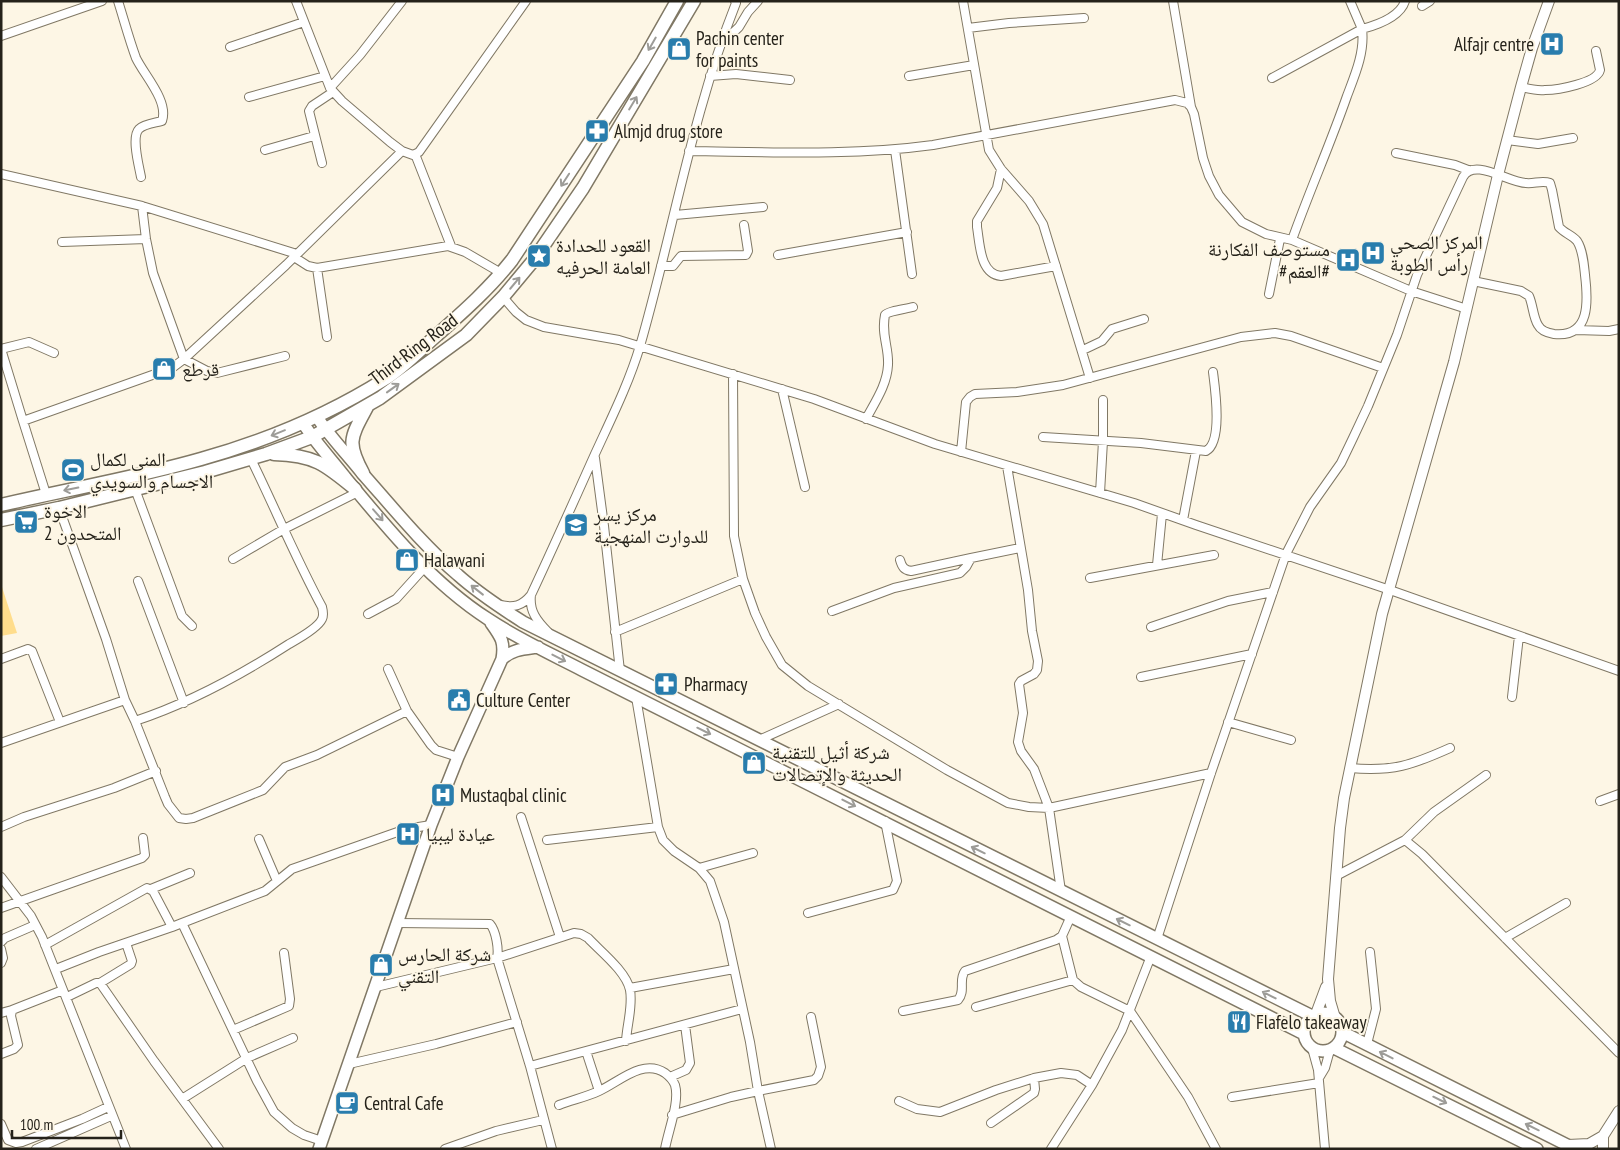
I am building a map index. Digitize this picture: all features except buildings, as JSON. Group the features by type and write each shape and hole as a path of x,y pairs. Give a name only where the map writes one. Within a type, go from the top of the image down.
{"main road":[{"name":"Third Ring Road","path":"1,505 136,476 201,459 258,441 304,423 387,378 475,302 501,273 531,233 632,77 677,1"},
{"name":"Third Ring Road","path":"1,520 59,508 205,472 251,459 312,437 367,406 466,335 503,297 534,261 583,188 694,1"},
{"path":"363,473 355,458 352,439 367,406"},
{"path":"317,416 325,430 438,556 459,576 495,604 523,622 1157,939 1314,1015 1326,1014 1335,1018 1339,1022 1342,1032 1338,1044 1332,1049 1321,1051 1312,1048 1308,1044 1304,1034 1306,1024 1314,1015"},
{"path":"304,423 312,437 356,490 425,568 466,604 489,620 636,697 1304,1034"},
{"path":"266,454 292,455 313,460 330,468 356,490"},
{"path":"489,620 503,640 502,659"},
{"path":"320,1145 431,825 458,757 502,659 508,653 518,649 538,647"},
{"path":"825,791 831,776"},
{"path":"1342,1032 1572,1147"},
{"path":"1332,1049 1537,1149"}],"street":[{"path":"1,36 102,1"},
{"path":"118,1 137,59 155,88 164,115 162,121 141,127 137,132 135,142 141,177"},
{"path":"296,1 331,90 369,125 402,150 410,154 416,154"},
{"path":"322,163 314,136 310,108 331,90 402,1"},
{"path":"416,154 526,1"},
{"path":"495,604 514,607 523,603 531,595 575,502 626,385 640,346 675,215 689,151 710,76 719,46 736,3 735,1"},
{"path":"719,46 739,27 748,12 758,1"},
{"path":"963,1 986,134 992,157 1020,190 1043,224 1090,378"},
{"path":"1173,1 1191,107 1209,176 1219,195 1242,222 1280,239 1292,240 1412,291 1467,309"},
{"path":"1292,240 1336,130 1363,40 1362,29 1350,1"},
{"path":"1272,78 1362,29 1395,15 1403,8 1405,1"},
{"path":"1422,6 1430,1"},
{"path":"1335,1018 1330,1001 1328,979 1340,828 1350,768 1382,614 1449,381 1507,140 1532,48 1548,1"},
{"path":"968,28 1084,18"},
{"path":"230,47 304,22"},
{"path":"1521,87 1559,90 1595,78 1600,73 1596,51"},
{"path":"909,76 974,65"},
{"path":"710,76 736,74 790,80"},
{"path":"250,97 325,76"},
{"path":"689,151 895,150 933,145 1174,100 1187,103 1191,107"},
{"path":"265,150 314,136"},
{"path":"1507,140 1538,144 1573,138"},
{"path":"24,421 172,368 295,256 402,150"},
{"path":"895,150 912,274"},
{"path":"1396,153 1455,165 1468,170 1482,170 1526,184 1546,182 1551,185 1559,227 1576,240 1584,265 1587,302 1584,316 1576,330"},
{"path":"416,154 451,246"},
{"path":"1001,169 997,188 977,221 976,227 985,267 995,276 1002,276 1056,266"},
{"path":"1157,939 1228,722 1286,554 1310,507 1341,463 1384,368 1417,275 1468,170"},
{"path":"1,174 142,206 295,256 308,266 317,268 451,246 501,273"},
{"path":"142,206 153,273 184,359 207,371 217,373 285,356"},
{"path":"675,215 763,207"},
{"path":"661,266 673,266 681,256 746,255 748,251 744,225"},
{"path":"778,255 906,232"},
{"path":"62,242 146,239"},
{"path":"1269,294 1280,239"},
{"path":"317,268 327,336"},
{"path":"1474,281 1521,291 1529,296 1538,326 1543,331 1559,334 1576,330 1609,331 1619,329"},
{"path":"503,297 526,320 544,327 619,340 782,388 961,452 1100,492 1286,554 1619,671"},
{"path":"866,419 884,382 888,365 884,339 885,315 888,312 901,311 913,307"},
{"path":"1083,350 1102,341 1112,329 1144,318"},
{"path":"961,452 965,408 970,397 975,394 1017,392 1063,385 1216,343 1258,334 1275,332 1291,336 1384,368"},
{"path":"46,494 1,349 29,342 54,353"},
{"path":"1042,438 1156,445 1196,451 1209,450 1213,443 1216,410 1213,372"},
{"path":"733,374 734,536 743,579 766,638 782,665 808,686 947,770 1008,803 1049,808 1211,773"},
{"path":"782,388 805,487"},
{"path":"1100,492 1103,400"},
{"path":"1183,520 1196,451"},
{"path":"594,456 604,526 620,671"},
{"path":"135,721 184,703 251,669 300,637 322,619 324,614 322,607 299,564 251,459"},
{"path":"1007,466 1038,661 1037,670 1034,674 1019,684 1023,713 1018,742 1021,751 1034,769 1049,808 1061,891"},
{"path":"135,488 182,616 192,626"},
{"path":"233,559 284,528 356,490"},
{"path":"59,508 106,639 125,700 156,771 165,797 173,812 179,818 193,818 263,790 285,767 317,755 407,711"},
{"path":"1157,565 1162,514"},
{"path":"900,560 905,570 911,571 1020,548"},
{"path":"1090,578 1214,554"},
{"path":"832,612 894,588 960,573 971,558"},
{"path":"368,614 396,599 425,568"},
{"path":"616,632 743,579"},
{"path":"138,581 184,703"},
{"path":"1151,627 1228,601 1273,592"},
{"path":"531,595 530,606 534,615 555,639"},
{"path":"1512,697 1519,636"},
{"path":"1,659 28,649 32,651 60,722"},
{"path":"1141,677 1252,654"},
{"path":"388,669 407,711 431,745 436,750 458,757"},
{"path":"636,697 658,827 663,840 674,851 699,868 710,881 724,922 771,1149"},
{"path":"1,743 125,700"},
{"path":"759,740 839,704"},
{"path":"1228,722 1291,740"},
{"path":"1350,768 1383,770 1416,763 1450,748"},
{"path":"1,827 24,817 114,788 156,771"},
{"path":"1336,876 1405,840 1434,812 1486,775"},
{"path":"1600,801 1619,794"},
{"path":"521,816 560,937"},
{"path":"808,912 893,890 897,881 885,822"},
{"path":"56,969 265,891 292,869 406,829 431,825"},
{"path":"547,840 658,827"},
{"path":"1,908 142,858 145,855 143,838"},
{"path":"259,839 277,881"},
{"path":"1405,840 1422,854 1619,1053"},
{"path":"699,868 753,853"},
{"path":"46,945 144,889 151,889 190,873"},
{"path":"1,877 36,925 46,945 111,1116 126,1149"},
{"path":"151,889 172,926"},
{"path":"1505,938 1566,903"},
{"path":"903,1012 958,1000 962,993 962,976 965,971 1050,943 1062,936 1071,916"},
{"path":"182,923 257,1082 274,1112 292,1128 320,1145"},
{"path":"397,923 490,924 493,927 497,958 530,1066 552,1149"},
{"path":"1,942 5,938 36,925"},
{"path":"376,986 497,958 574,933 581,934 588,938 622,974 630,988 630,1009 626,1041"},
{"path":"1062,936 1073,980 1081,988 1130,1011 1188,1097 1216,1149"},
{"path":"1,1013 100,983 131,964 132,960 126,943"},
{"path":"1,949 3,958 1,962"},
{"path":"1367,1044 1376,1009 1370,952"},
{"path":"233,1030 289,1006 290,999 284,953"},
{"path":"1051,1149 1092,1085 1130,1011 1151,956"},
{"path":"630,988 734,969"},
{"path":"1314,1015 1328,979"},
{"path":"976,1007 1073,980"},
{"path":"100,983 219,1149"},
{"path":"530,1066 742,1009"},
{"path":"1,1054 14,1049 18,1045 11,1016 12,1010"},
{"path":"672,1115 731,1097 814,1080 818,1076 821,1067 811,1017"},
{"path":"349,1064 436,1044 517,1022"},
{"path":"670,1077 686,1070 690,1063 685,1024"},
{"path":"182,1099 247,1058 293,1038"},
{"path":"1312,1048 1317,1064 1325,1149"},
{"path":"1319,1081 1332,1049"},
{"path":"586,1051 599,1091"},
{"path":"559,1105 599,1091 639,1070 650,1068 661,1070 670,1077 675,1085 676,1098 665,1149"},
{"path":"899,1101 917,1109 940,1112 996,1090 1034,1078 1061,1073 1069,1073 1092,1085"},
{"path":"991,1123 1034,1092 1034,1078"},
{"path":"1232,1097 1319,1081"},
{"path":"1,1124 8,1140 19,1142 82,1119 108,1107"},
{"path":"1572,1147 1589,1144 1603,1136 1619,1111"},
{"path":"36,1149 111,1116"},
{"path":"445,1149 496,1131 543,1120"},
{"path":"1603,1136 1603,1149"}],"shaded area":[{"path":"1,584 17,633 1,636"}],"place":[{"name":"Alfajr centre","path":"1552,44"},
{"name":"Pachin center for paints","path":"679,49"},
{"name":"Almjd drug store","path":"597,131"},
{"name":"المركز الصحي رأس الطوبة","path":"1373,253"},
{"name":"القعود للحدادة العامة الحرفيه","path":"539,256"},
{"name":"مستوصف الفكارنة #العقم#","path":"1348,260"},
{"name":"قرطع","path":"164,369"},
{"name":"المنى لكمال الاجسام والسويدي","path":"73,470"},
{"name":"الاخوة المتحدون 2","path":"26,522"},
{"name":"مركز يسر للدوارت المنهجية","path":"576,525"},
{"name":"Halawani","path":"407,560"},
{"name":"Pharmacy","path":"666,684"},
{"name":"Culture Center","path":"459,700"},
{"name":"شركة أثيل للتقنية الحديثة والإتصالات","path":"754,763"},
{"name":"Mustaqbal clinic","path":"443,795"},
{"name":"عيادة ليبيا","path":"408,834"},
{"name":"شركة الحارس التقني","path":"381,965"},
{"name":"Flafelo takeaway","path":"1239,1022"},
{"name":"Central Cafe","path":"347,1103"}]}
